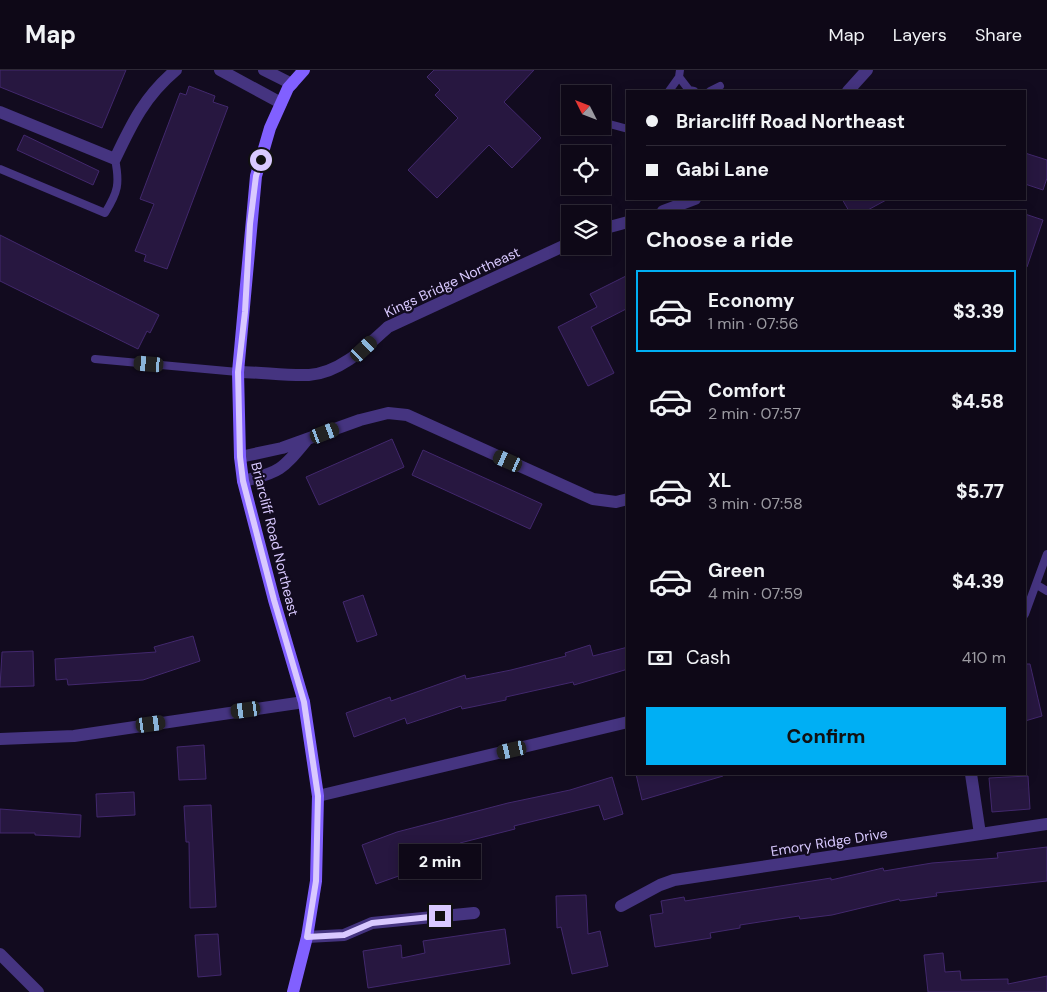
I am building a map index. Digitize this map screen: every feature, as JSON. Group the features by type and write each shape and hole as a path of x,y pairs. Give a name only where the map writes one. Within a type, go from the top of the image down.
{"main road":[{"name":"Briarcliff Road Northeast","path":"293,992 307,937 316,881 318,796 304,702 274,600 243,481 240,457 238,372 256,176 270,128 281,103 292,84 304,70"}],"street":[{"path":"0,112 115,160 136,114 159,85 176,70"},
{"path":"264,70 292,84"},
{"path":"849,90 867,70"},
{"path":"225,71 281,103"},
{"path":"666,210 692,200"},
{"path":"611,227 626,223"},
{"name":"Kings Bridge Northeast","path":"238,372 309,375 334,369 364,349 388,327 561,248"},
{"path":"240,457 282,448 360,420 388,413 407,415 593,499 616,502 626,500"},
{"path":"243,481 270,475 284,467 307,440"},
{"path":"0,739 74,736 304,702"},
{"path":"318,796 626,722"},
{"path":"971,775 980,834"},
{"name":"Emory Ridge Drive","path":"621,906 660,885 674,880 1047,824"},
{"path":"307,937 344,935 372,923 474,913"},
{"path":"0,954 38,992"}],"lane":[{"path":"670,90 679,74 689,90"},
{"path":"712,90 720,86"},
{"path":"611,124 626,128"},
{"path":"0,169 105,213 113,200 119,179 115,160"},
{"path":"95,359 238,372"},
{"path":"1026,612 1047,554"},
{"path":"1037,585 1047,590"}],"building":[{"path":"0,70 126,70 102,128 0,87"},
{"path":"434,70 534,70 504,102 541,138 512,168 489,145 437,198 408,170 458,118 435,95 440,90 427,77"},
{"path":"189,86 215,96 213,102 228,107 167,269 144,261 146,255 135,251 154,204 140,199 180,93 186,95"},
{"path":"24,135 99,171 93,185 17,150"},
{"path":"1026,153 1047,160 1047,178 1043,190 1026,184"},
{"path":"843,200 886,200 868,210 848,210"},
{"path":"1026,214 1043,220 1026,267"},
{"path":"0,235 159,315 150,333 147,331 138,349 0,281"},
{"path":"626,276 626,309 591,327 614,373 588,386 558,327 597,307 590,294"},
{"path":"392,439 404,467 319,505 306,477"},
{"path":"423,450 542,504 530,529 412,475"},
{"path":"363,595 377,635 357,642 343,602"},
{"path":"193,636 200,661 143,680 68,685 67,679 56,680 55,659 156,652 154,647"},
{"path":"590,645 593,656 626,648 626,670 574,685 573,682 506,697 506,700 462,709 461,706 407,724 405,718 354,737 346,713 390,697 391,701 465,675 466,679 511,670 566,656 565,653"},
{"path":"33,651 34,686 0,687 2,652"},
{"path":"1026,664 1030,664 1042,716 1026,721"},
{"path":"204,745 206,779 179,780 177,747"},
{"path":"636,775 723,775 723,776 642,800"},
{"path":"1028,776 1030,809 992,812 989,778"},
{"path":"612,777 623,814 604,820 599,805 514,826 515,829 460,843 460,846 451,848 452,853 408,864 410,872 376,884 362,845 397,832 508,803 570,790"},
{"path":"134,792 135,815 97,817 96,794"},
{"path":"211,805 216,907 190,908 189,842 186,842 184,806"},
{"path":"0,809 81,815 80,837 35,835 35,833 0,833"},
{"path":"1047,847 1047,881 936,893 937,896 900,901 899,899 832,915 800,919 799,916 740,925 740,928 710,933 711,938 655,947 650,915 663,913 661,901 684,897 685,901 831,878 831,880 883,868 884,871 932,863 998,858 997,853"},
{"path":"586,895 588,934 600,931 608,966 572,974 561,927 557,928 556,896"},
{"path":"505,929 510,964 368,988 363,951 401,945 402,958 425,953 423,941"},
{"path":"218,934 221,975 198,977 195,935"},
{"path":"943,953 945,972 960,971 961,980 1008,979 1008,984 1047,976 1047,992 928,992 924,955"}],"route":[{"path":"261,160 256,176 250,224 245,312 238,372 240,457 243,481 274,600 304,702 318,796 316,881 307,937 344,935 372,923 440,916"}]}
